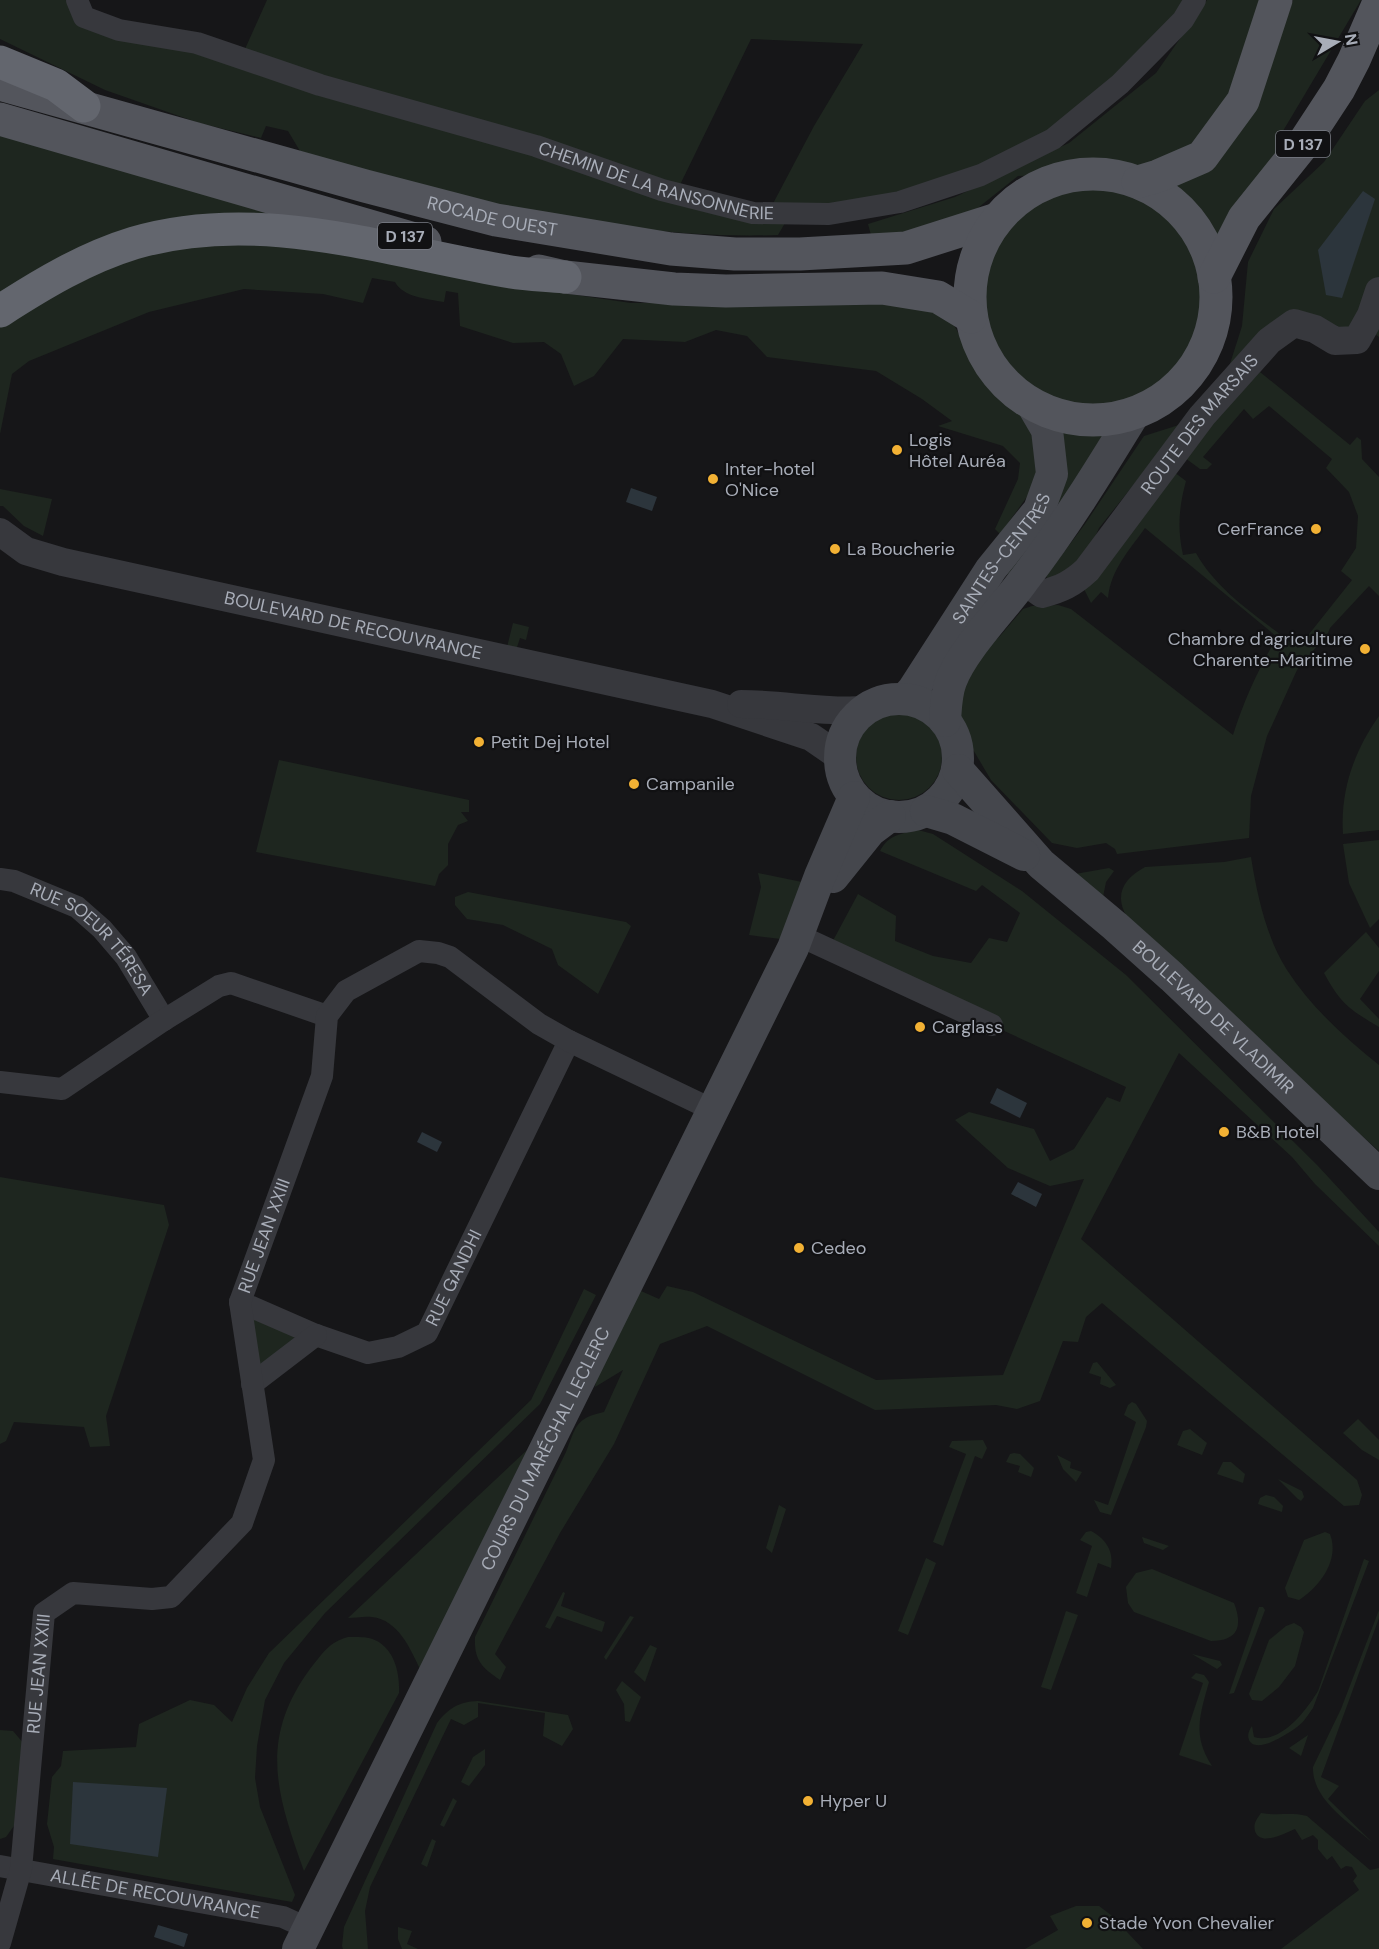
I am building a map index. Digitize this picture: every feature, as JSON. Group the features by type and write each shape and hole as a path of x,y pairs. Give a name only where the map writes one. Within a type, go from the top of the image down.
{"highway":[{"path":"0,62 56,85 84,106"},
{"path":"0,311 67,271 122,247 164,236 228,228 296,231 337,237 514,273 565,277"}],"main road":[{"path":"1138,182 1202,157 1243,101 1276,0"},
{"name":"D 137","path":"1214,277 1244,218 1301,147 1339,89 1379,2"},
{"name":"ROCADE OUEST","path":"0,84 365,186 496,220 670,249 735,254 800,254 906,248 994,220"},
{"name":"D 137","path":"0,119 485,259 565,277 674,289 726,291 882,288 938,297 971,317"},
{"path":"1089,174 1119,177 1138,182 1164,196 1184,212 1196,229 1207,253 1214,277 1216,306 1210,336 1200,363 1180,387 1155,405 1134,414 1107,421 1055,415 1033,406 1006,386 984,357 971,317 970,283 978,250 994,220 1025,191 1058,176 1089,174"},
{"name":"SAINTES-CENTRES","path":"905,699 991,569 1039,510 1052,474 1047,430 1033,406"},
{"path":"945,721 946,698 950,681 960,662 1024,581 1077,507 1134,414"},
{"path":"905,699 931,708 945,721 957,745 958,770 952,787 941,801 926,812 913,816 890,816 870,810 854,797 841,773 840,757 846,732 864,710 879,702 905,699"},
{"path":"958,770 1041,864"},
{"name":"COURS DU MARÉCHAL LECLERC","path":"796,942 820,876 854,797"},
{"path":"926,812 953,819 1041,864"},
{"name":"COURS DU MARÉCHAL LECLERC","path":"302,1938 796,942 839,868 870,831 890,816"},
{"name":"BOULEVARD DE VLADIMIR","path":"1041,864 1172,977 1379,1174"}],"street":[{"name":"CHEMIN DE LA RANSONNERIE","path":"77,0 84,17 119,30 197,44 320,85 536,146 662,190 753,213 829,214 900,202 981,175 1053,139 1120,84 1183,20 1195,0"},
{"name":"ROUTE DES MARSAIS","path":"1024,581 1042,594 1073,584 1087,570 1202,416 1269,341 1294,323 1315,329 1335,341 1358,339 1371,315 1379,291"},
{"name":"BOULEVARD DE RECOUVRANCE","path":"0,532 26,550 63,562 712,704"},
{"path":"712,704 772,704 838,712 864,710"},
{"path":"712,704 811,737 840,757"},
{"name":"RUE SOEUR TÉRESA","path":"0,879 14,881 76,908 102,929 126,957 164,1020"},
{"path":"796,942 992,1024"},
{"path":"0,1082 62,1089 164,1020 219,986 231,983 327,1016 346,991 419,951 450,957 539,1024 568,1041 713,1110"},
{"name":"RUE JEAN XXIII","path":"11,1868 44,1613 73,1593 152,1599 171,1597 242,1523 264,1460 240,1302 322,1076 327,1016"},
{"name":"RUE GANDHI","path":"240,1302 316,1335 368,1353 398,1347 427,1333 568,1041"},
{"path":"252,1384 316,1335"},
{"path":"0,1943 11,1868"},
{"name":"ALLÉE DE RECOUVRANCE","path":"11,1868 283,1917 302,1938"}],"shaded area":[{"path":"0,0 77,0 84,17 241,58 267,0 1195,0 1120,84 981,175 785,223 778,235 691,234 647,230 558,217 472,199 300,151 288,131 266,126 261,138 199,123 105,90 0,39","holes":["751,39 863,44 814,126 768,213 676,193"]},
{"path":"1207,0 1262,0 1243,101 1202,157 1138,182 1119,177 1089,174 1018,176 974,211 903,237 871,235 868,224 955,197 1069,143 1156,73"},
{"path":"1293,0 1361,0 1280,136 1287,151 1218,250 1204,218 1185,197 1159,181 1201,163 1289,12"},
{"path":"1379,90 1379,337 1365,327 1315,329 1229,367 1242,326 1248,262 1274,209 1324,162 1365,101"},
{"path":"0,125 295,215 226,216 0,298"},
{"path":"1081,187 1103,187 1135,195 1154,205 1171,219 1185,236 1195,255 1201,276 1203,298 1201,320 1195,341 1185,360 1171,377 1154,391 1124,405 1103,409 1081,409 1060,405 1039,396 1021,384 1006,369 994,351 985,330 981,309 981,287 985,266 994,245 1006,227 1021,212 1039,200 1060,191"},
{"path":"1363,191 1375,199 1342,298 1326,295 1318,250"},
{"path":"271,237 542,290 631,303 716,303 869,297 936,305 954,325 987,385 1020,414 1036,436 1037,483 1000,534 995,529 1018,479 1020,463 1003,446 938,426 952,421 922,399 876,371 767,357 747,336 716,330 685,342 623,339 594,376 574,386 561,354 544,342 513,343 460,326 458,293 446,291 444,302 430,300 404,291 395,282 372,278 363,303 323,294 244,289 149,312 29,361 12,374 0,434 0,321 163,242"},
{"path":"1260,372 1350,445 1357,437 1361,440 1362,459 1379,477 1379,596 1369,586 1330,628 1297,670 1267,736 1251,796 1249,838 1117,854 1115,849 1106,843 1077,848 1052,843 991,780 962,731 956,713 974,659 1000,636 1023,609 1032,606 1058,605 1071,609 1233,735 1252,684 1277,637 1145,528 1117,569 1108,598 1101,592 1091,603 1084,589 1174,472 1186,481 1180,518 1183,555 1196,553 1216,581 1298,648 1352,580 1341,571 1356,548 1358,516 1349,492 1326,468 1332,459 1269,406 1253,419 1244,409 1203,457 1212,464 1207,469 1200,469 1181,455"},
{"path":"1182,424 1099,528 1087,555 1075,571 1048,580 1046,576 1085,524 1144,436"},
{"path":"1048,427 1075,433 1111,435 1011,578 1006,573 1040,520"},
{"path":"631,488 657,497 652,511 626,502"},
{"path":"0,489 52,499 43,536 24,526 3,506 0,506"},
{"path":"513,623 529,627 526,640 520,638 515,653 506,651"},
{"path":"891,714 907,714 930,726 939,740 942,757 939,774 930,788 907,800 891,800 875,793 863,781 856,765 856,749 863,733 875,721"},
{"path":"1379,716 1379,830 1343,834 1344,802 1350,772 1362,743"},
{"path":"279,760 469,800 469,812 461,812 468,821 458,825 448,844 448,865 439,874 435,886 256,852"},
{"path":"918,830 933,834 1022,891 1126,975 1318,1166 1379,1232 1379,1246 1315,1184 1292,1157 1179,1053 1081,1239 1357,1480 1362,1495 1359,1505 1344,1506 1102,1303 1086,1317 1078,1342 1063,1341 1040,1401 1017,1409 996,1405 875,1410 707,1326 660,1344 614,1444 560,1533 495,1654 506,1667 500,1680 488,1671 477,1657 475,1637 575,1430 587,1417 604,1412 623,1370 595,1387 598,1369 641,1291 659,1299 667,1286 693,1292 876,1380 1003,1375 1084,1179 1050,1186 1008,1168 955,1120 969,1112 1034,1129 1050,1161 1074,1149 1107,1097 1120,1102 1126,1087 828,950 858,894 896,916 895,941 933,956 971,963 989,938 1007,942 1020,913 982,885 976,891 880,851 891,838"},
{"path":"1379,840 1379,919 1370,928 1349,883 1343,844"},
{"path":"1251,857 1259,900 1268,930 1287,970 1296,984 1329,1021 1379,1065 1379,1151 1308,1088 1127,917 1123,909 1121,895 1126,882 1145,867 1224,862"},
{"path":"1109,868 1114,871 1106,882 1102,902 1075,874"},
{"path":"758,873 802,882 781,939 749,935 761,887"},
{"path":"468,892 626,922 631,926 598,994 558,965 552,949 503,925 467,919 455,905 455,897"},
{"path":"1366,932 1379,948 1379,971 1360,999 1379,1019 1379,1027 1347,1005 1324,973"},
{"path":"997,1088 1027,1103 1020,1118 990,1103"},
{"path":"422,1132 442,1142 437,1152 417,1142"},
{"path":"0,1177 164,1205 169,1225 106,1416 110,1446 90,1447 84,1427 14,1422 6,1441 0,1444"},
{"path":"1018,1182 1042,1194 1036,1207 1011,1194"},
{"path":"584,1289 596,1295 540,1404 325,1613 284,1663 265,1700 257,1746 255,1778 260,1807 295,1895 292,1902 53,1859 54,1847 47,1824 52,1777 61,1766 63,1751 136,1747 139,1724 190,1700 214,1705 232,1722 247,1688 269,1653 531,1400"},
{"path":"251,1317 293,1335 295,1340 260,1369"},
{"path":"1097,1362 1116,1385 1110,1388 1100,1384 1101,1377 1089,1373 1093,1363"},
{"path":"1132,1402 1136,1404 1147,1421 1146,1427 1111,1515 1100,1512 1094,1500 1108,1505 1136,1422 1124,1415 1128,1405"},
{"path":"1358,1419 1379,1440 1379,1460 1362,1450 1343,1433"},
{"path":"1190,1429 1207,1443 1202,1455 1177,1445 1183,1431"},
{"path":"983,1440 987,1448 982,1459 975,1456 943,1546 933,1542 966,1454 949,1447 952,1441"},
{"path":"527,1450 420,1669 402,1636 389,1623 372,1617 348,1618"},
{"path":"1010,1454 1020,1454 1034,1468 1031,1477 1018,1472 1020,1466 1006,1462"},
{"path":"1057,1455 1071,1462 1070,1468 1082,1472 1076,1482 1063,1469"},
{"path":"1223,1462 1231,1462 1245,1474 1243,1483 1217,1474"},
{"path":"1278,1479 1302,1491 1304,1497 1301,1501 1298,1499"},
{"path":"1266,1495 1274,1497 1283,1506 1282,1512 1258,1504 1260,1498"},
{"path":"779,1505 786,1509 772,1553 766,1548"},
{"path":"1091,1531 1108,1546 1112,1562 1111,1568 1098,1563 1087,1597 1076,1593 1092,1546 1080,1540 1086,1532"},
{"path":"1325,1532 1330,1534 1332,1544 1330,1563 1326,1572 1321,1580 1299,1600 1288,1597 1285,1588 1304,1540"},
{"path":"1142,1537 1169,1546 1163,1550 1144,1543"},
{"path":"926,1558 936,1563 908,1635 898,1631"},
{"path":"1364,1559 1369,1561 1313,1708 1302,1723 1287,1734 1265,1744 1253,1744 1248,1736 1252,1726 1254,1737 1264,1738 1283,1731 1307,1708 1318,1691"},
{"path":"1152,1569 1234,1603 1238,1625 1233,1635 1211,1641 1134,1612 1128,1603 1126,1587 1136,1573"},
{"path":"563,1592 565,1593 561,1606 605,1622 602,1632 557,1616 550,1629 545,1627"},
{"path":"1259,1607 1265,1610 1234,1693 1229,1694"},
{"path":"1379,1610 1379,1618 1321,1777 1339,1786 1328,1799 1373,1843 1325,1800 1314,1779 1313,1767 1341,1709"},
{"path":"1066,1611 1078,1615 1051,1690 1041,1687"},
{"path":"630,1616 634,1617 606,1660 604,1657"},
{"path":"1294,1623 1304,1632 1295,1666 1279,1687 1262,1701 1252,1700 1249,1694 1269,1640 1286,1626"},
{"path":"348,1637 374,1639 383,1645 395,1664 399,1678 399,1693 304,1871 280,1792 277,1768 278,1744 283,1720 294,1695 310,1669 331,1645"},
{"path":"650,1645 657,1648 645,1682 634,1672"},
{"path":"1192,1654 1220,1661 1222,1665 1217,1669"},
{"path":"1196,1673 1204,1675 1209,1682 1201,1715 1200,1734 1212,1766 1179,1755 1203,1683 1191,1678"},
{"path":"622,1681 641,1697 630,1722 625,1721 624,1704 616,1690"},
{"path":"478,1701 568,1715 573,1729 562,1746 543,1736 545,1713 478,1703 478,1717 464,1725 451,1719 370,1887 365,1911 368,1949 343,1949 344,1927 437,1723 454,1707"},
{"path":"0,1730 13,1731 24,1744 16,1823 6,1837 0,1839"},
{"path":"1308,1735 1301,1756 1289,1748"},
{"path":"485,1749 485,1765 469,1786 461,1782 473,1757"},
{"path":"73,1782 167,1788 158,1857 70,1844"},
{"path":"453,1798 457,1801 444,1827 440,1825"},
{"path":"1261,1813 1307,1816 1370,1870 1379,1868 1379,1949 1281,1949 1359,1890 1353,1881 1357,1876 1352,1867 1346,1866 1341,1869 1332,1856 1327,1860 1318,1849 1318,1840 1313,1835 1302,1840 1295,1829 1279,1836 1262,1838 1258,1836 1255,1826"},
{"path":"432,1839 436,1841 427,1867 421,1864"},
{"name":"Stade Yvon Chevalier","path":"1076,1906 1099,1906 1111,1915 1143,1949 1025,1949 1058,1930 1050,1916"},
{"path":"158,1925 188,1934 184,1947 154,1937"},
{"path":"398,1927 412,1931 407,1944 418,1949 402,1949 398,1939"}],"place":[{"name":"Logis Hôtel Auréa","path":"897,450"},
{"name":"Inter-hotel O'Nice","path":"713,479"},
{"name":"CerFrance","path":"1316,529"},
{"name":"La Boucherie","path":"835,549"},
{"name":"Chambre d'agriculture Charente-Maritime","path":"1365,649"},
{"name":"Petit Dej Hotel","path":"479,742"},
{"name":"Campanile","path":"634,784"},
{"name":"Carglass","path":"920,1027"},
{"name":"B&B Hotel","path":"1224,1132"},
{"name":"Cedeo","path":"799,1248"},
{"name":"Hyper U","path":"808,1801"},
{"name":"Stade Yvon Chevalier","path":"1087,1923"}]}
